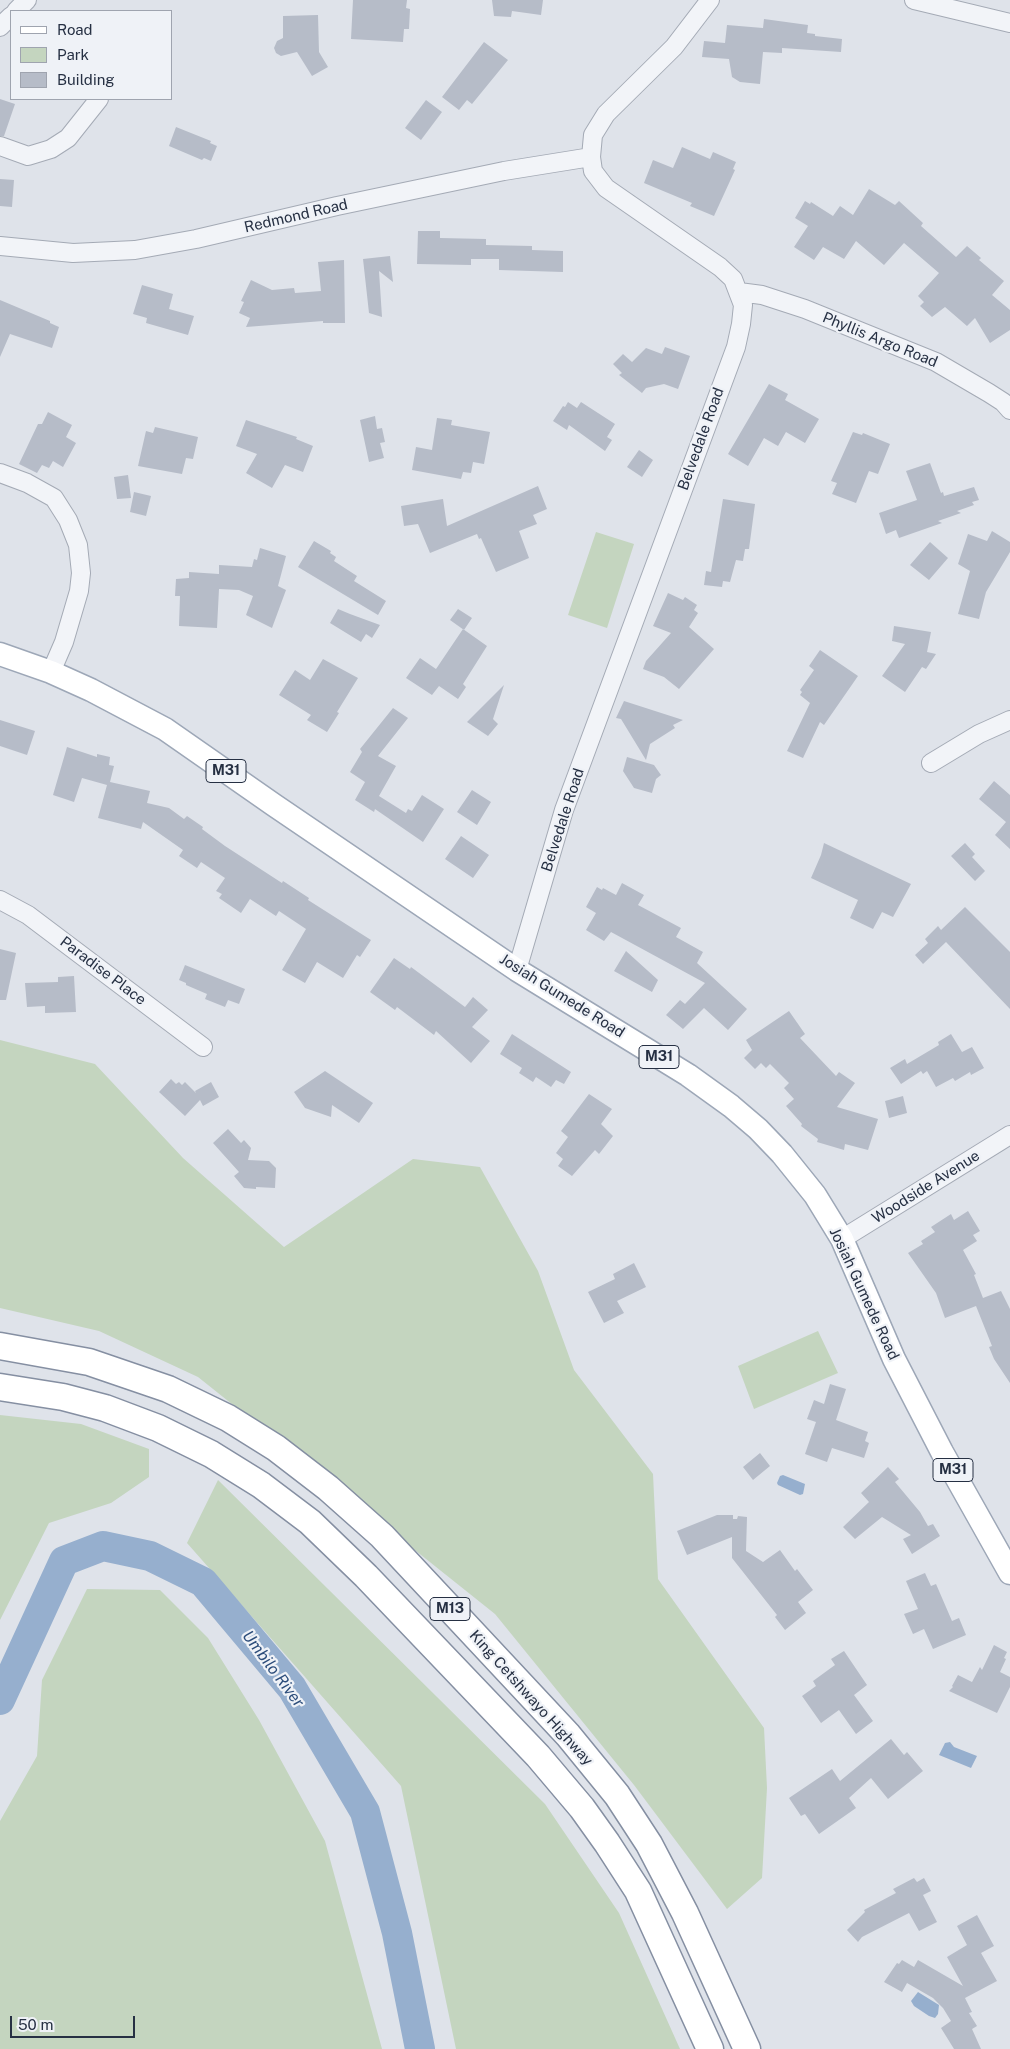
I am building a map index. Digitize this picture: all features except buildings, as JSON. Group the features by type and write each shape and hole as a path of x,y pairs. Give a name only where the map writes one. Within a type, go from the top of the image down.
{"highway":[{"name":"King Cetshwayo Highway","path":"0,1346 89,1362 168,1389 228,1418 276,1448 328,1488 382,1536 568,1735 618,1795 649,1844 685,1913 746,2049"},
{"name":"M13","path":"0,1387 63,1397 158,1428 210,1454 261,1485 310,1522 373,1584 531,1749 582,1808 638,1891 710,2049"}],"main road":[{"name":"Josiah Gumede Road","path":"0,654 51,672 91,690 165,729 517,970 688,1075 731,1106 758,1129 782,1154 815,1194 842,1239 894,1359 942,1452 1010,1573"}],"street":[{"path":"17,10 27,0"},
{"name":"Belvedale Road","path":"517,970 564,810 736,347 741,324 743,305 733,279 720,267 606,188 593,171 591,157 593,135 606,114 674,47 710,0"},
{"path":"914,0 1010,23"},
{"path":"0,27 10,17"},
{"path":"0,146 28,156 51,149 68,138 98,100"},
{"name":"Redmond Road","path":"0,246 73,252 135,250 196,239 337,206 504,171 591,157"},
{"name":"Phyllis Argo Road","path":"739,292 762,296 805,309 936,362 1003,402 1010,410"},
{"path":"0,472 27,483 54,498 68,520 78,545 81,573 78,591 64,642 51,672"},
{"path":"932,763 979,734 1010,720"},
{"name":"Paradise Place","path":"0,900 28,915 203,1047"},
{"name":"Woodside Avenue","path":"842,1239 1010,1135"}],"green space":[{"path":"596,532 634,544 607,628 568,615"},
{"path":"0,1040 95,1064 183,1158 284,1247 413,1159 480,1167 538,1271 574,1370 653,1474 658,1579 764,1728 767,1788 762,1878 727,1909 634,1785 495,1614 198,1377 99,1331 0,1308"},
{"path":"818,1331 838,1373 754,1409 738,1366"},
{"path":"0,1415 81,1424 149,1449 149,1477 111,1503 49,1523 0,1620"},
{"path":"218,1480 545,1804 619,1913 680,2049 456,2049 401,1786 187,1543"},
{"path":"87,1589 160,1590 208,1638 259,1720 325,1841 382,2049 0,2049 0,1821 37,1756 42,1680"}],"water":[{"path":"783,1475 805,1484 803,1494 800,1495 778,1485 780,1476"},
{"path":"950,1742 954,1747 977,1756 971,1768 939,1755 945,1743"},
{"path":"918,1992 939,2005 938,2014 935,2018 914,2006 911,2001"}],"waterway":[{"name":"Umbilo River","path":"0,1700 64,1561 103,1546 150,1556 203,1582 292,1688 365,1812 397,1933 420,2049"}]}
